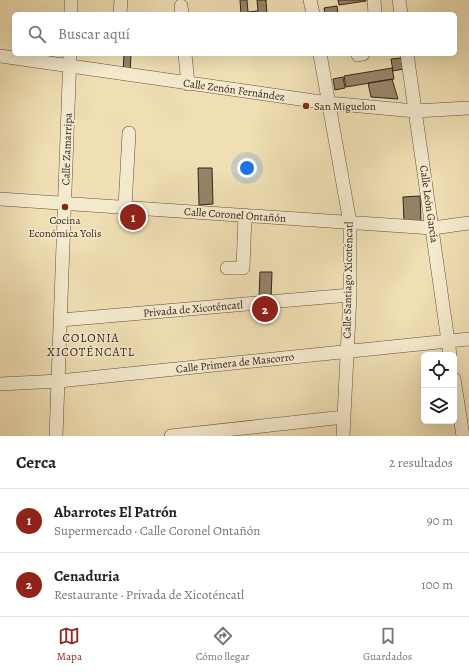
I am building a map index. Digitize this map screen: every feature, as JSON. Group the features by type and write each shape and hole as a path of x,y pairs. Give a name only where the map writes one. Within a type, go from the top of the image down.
{"street":[{"path":"71,0 71,12"},
{"path":"120,12 121,0"},
{"path":"310,0 313,12"},
{"path":"374,0 375,12"},
{"path":"399,0 401,12"},
{"name":"Calle Zenón Fernández","path":"0,56 70,68 328,103 415,111 469,108"},
{"name":"Calle Zamarripa","path":"56,436 66,203 70,56"},
{"path":"185,56 188,84"},
{"name":"Calle Santiago Xicoténcatl","path":"320,56 350,223 350,295 343,436"},
{"name":"Calle León García","path":"407,56 450,352"},
{"path":"125,207 129,133"},
{"name":"Calle Coronel Ontañón","path":"0,198 433,228 469,223"},
{"path":"227,268 242,268 245,216"},
{"name":"Privada de Xicoténcatl","path":"61,320 350,295"},
{"name":"Calle Primera de Mascorro","path":"0,384 59,381 469,339"},
{"path":"455,388 463,436"},
{"path":"170,436 344,417"}],"building":[{"path":"240,0 247,0 248,12 241,12"},
{"path":"257,0 266,0 267,12 248,12 258,11"},
{"path":"338,0 366,0 366,1 339,5"},
{"path":"337,6 338,12 325,12 324,8"},
{"path":"124,56 131,56 130,74 123,74"},
{"path":"401,58 403,69 393,71 391,59"},
{"path":"392,68 394,79 346,87 344,76"},
{"path":"343,77 345,88 335,90 333,79"},
{"path":"392,79 398,99 371,97 368,83"},
{"path":"198,168 212,168 213,204 199,205"},
{"path":"420,196 421,222 404,222 403,197"},
{"path":"260,272 272,272 271,299 259,299"}],"place":[{"name":"San Miguelon","path":"306,106"},
{"name":"Cocina Económica Yolis","path":"65,207"},
{"name":"Abarrotes El Patrón","path":"133,217"},
{"name":"Cenaduria","path":"265,309"}],"district":[{"name":"COLONIA XICOTÉNCATL","path":"91,345"}]}
